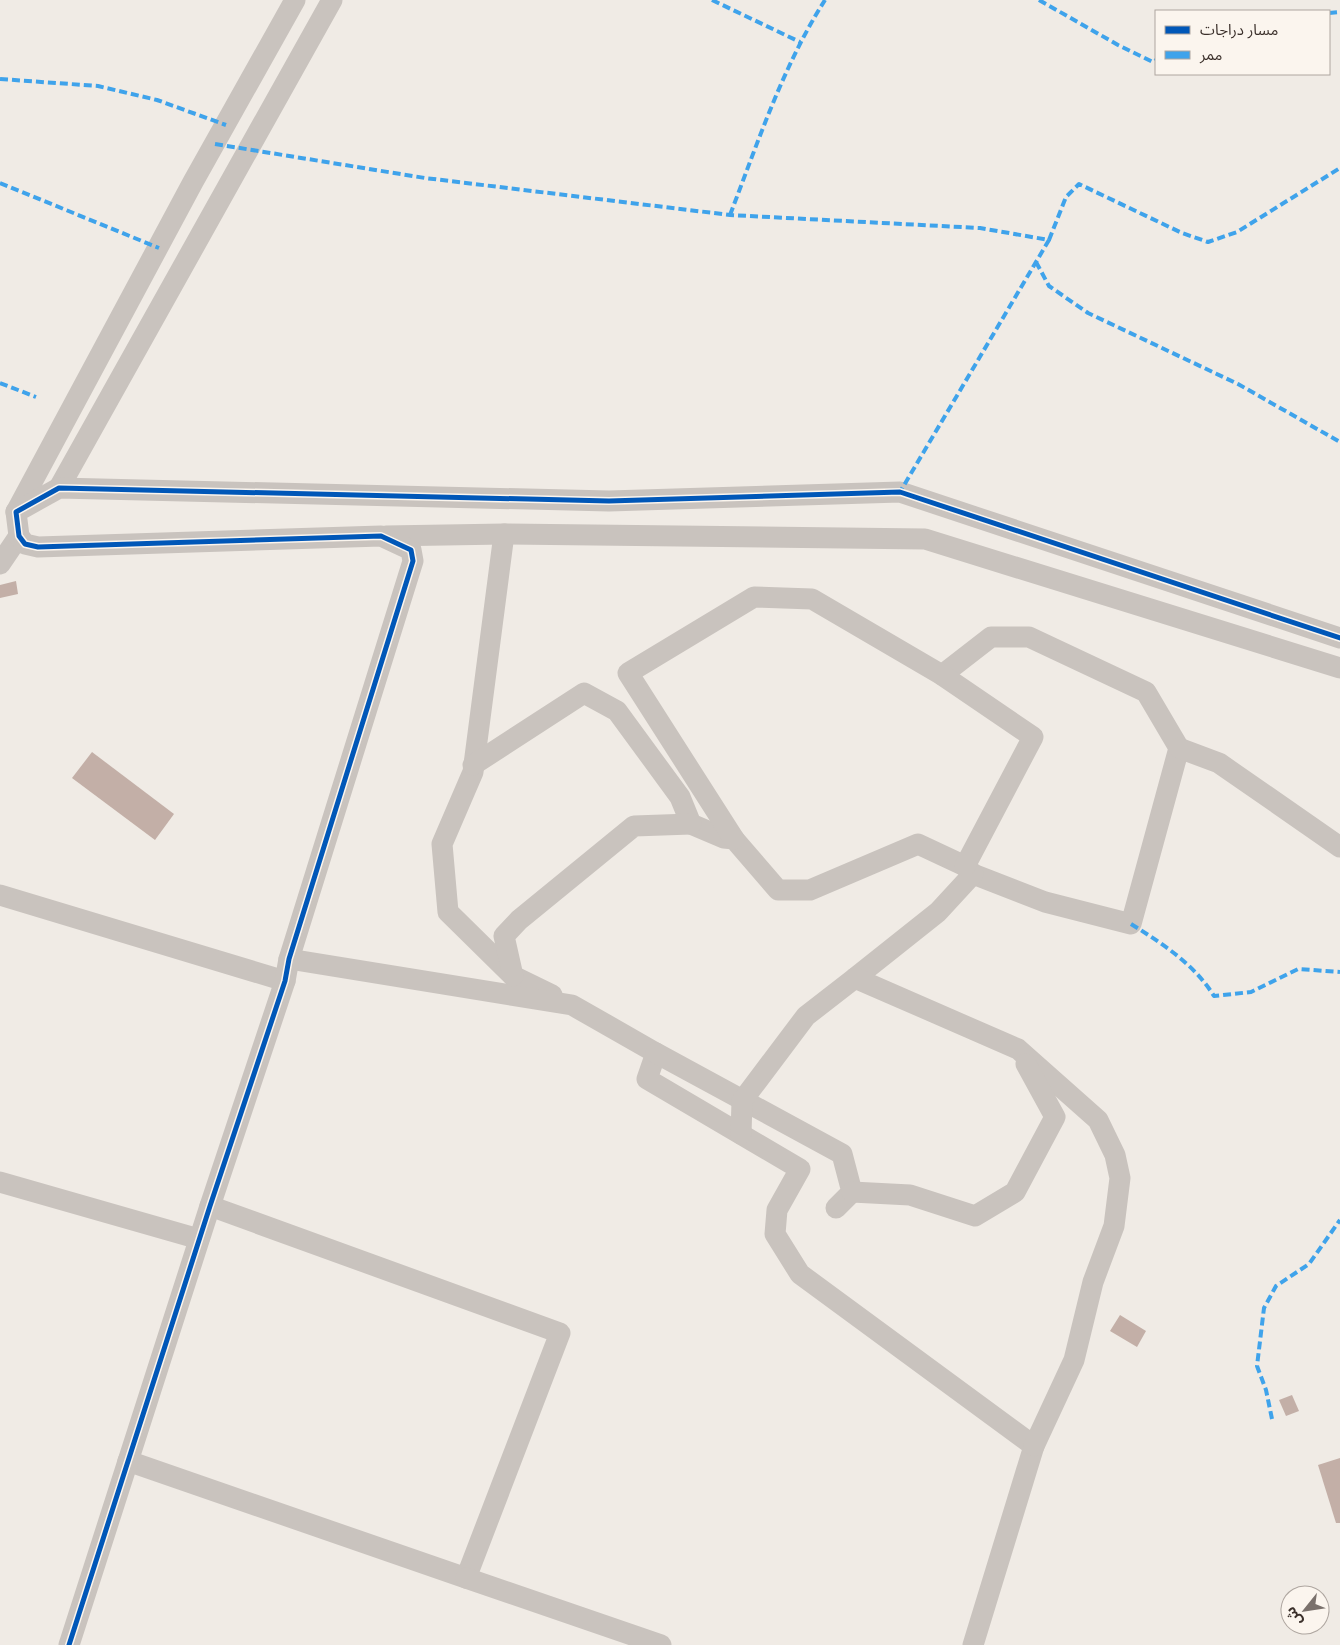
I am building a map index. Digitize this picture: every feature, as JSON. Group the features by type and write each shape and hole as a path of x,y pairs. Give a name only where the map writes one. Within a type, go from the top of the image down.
{"street":[{"path":"295,0 193,182 16,512 19,536 25,544 38,548 381,536 504,534 925,539 1340,668"},
{"path":"60,488 332,0"},
{"path":"16,512 60,488 609,501 900,492 1340,638"},
{"path":"504,534 473,765 442,844 448,912 512,976 572,1004 742,1101 842,1154 852,1192"},
{"path":"0,564 19,536"},
{"path":"69,1645 199,1239 285,980 289,959 413,561 411,550 381,536"},
{"path":"741,1134 742,1101 806,1016 938,912 969,870 1033,737 942,676 812,600 754,597 628,673 734,839 778,890 810,890 918,844 969,870 1045,902 1131,924 1179,748"},
{"path":"942,676 991,637 1029,637 1146,692 1179,748 1219,763 1340,846"},
{"path":"473,765 584,693 617,711 680,797 690,824"},
{"path":"512,976 504,936 519,920 634,826 690,824 724,838 734,839"},
{"path":"0,895 285,980"},
{"path":"289,959 572,1004"},
{"path":"855,978 1018,1049 1098,1120 1115,1155 1120,1178 1114,1226 1092,1282 1074,1360 1034,1446 974,1645"},
{"path":"836,1208 852,1192 910,1195 975,1216 1015,1192 1055,1117 1018,1049"},
{"path":"656,1053 647,1079 800,1169 777,1210 775,1234 800,1274 1034,1446"},
{"path":"0,1182 199,1239"},
{"path":"210,1206 560,1333 466,1578"},
{"path":"128,1461 661,1645"}],"building":[{"path":"16,581 18,594 0,598 0,585"},
{"path":"92,752 174,814 155,840 72,778"},
{"path":"1120,1315 1146,1331 1137,1347 1110,1331"},
{"path":"1292,1395 1299,1411 1286,1416 1279,1400"},
{"path":"1340,1458 1340,1523 1336,1523 1318,1465"}],"marked path":[{"path":"712,0 800,42"},
{"path":"730,215 761,132 784,78 796,51 825,0"},
{"path":"1039,0 1118,45 1153,62 1155,61"},
{"path":"1330,13 1340,12"},
{"path":"0,79 98,86 157,100 226,125"},
{"path":"215,144 425,178 730,215 980,228 1049,240 900,492"},
{"path":"1049,240 1066,197 1079,184 1182,233 1208,242 1237,232 1340,168"},
{"path":"0,183 159,248"},
{"path":"1036,262 1049,286 1088,313 1238,384 1340,442"},
{"path":"0,383 36,397"},
{"path":"1131,924 1166,947 1187,964 1214,996 1251,992 1298,969 1340,972"},
{"path":"1272,1419 1266,1390 1257,1366 1264,1308 1276,1286 1309,1264 1340,1220"}],"cycle path":[{"path":"69,1645 210,1206 285,981 289,959 413,561 411,550 381,536 38,547 25,544 19,536 16,512 59,488 609,501 900,492 1340,638"}]}
